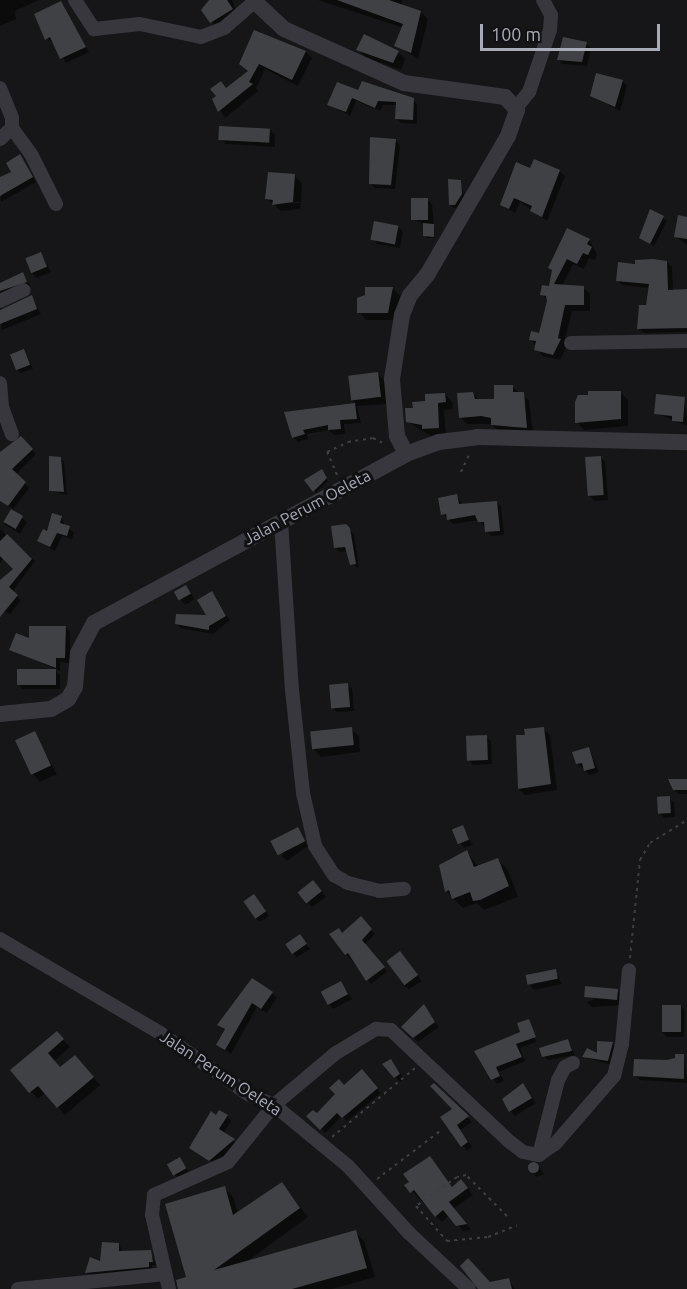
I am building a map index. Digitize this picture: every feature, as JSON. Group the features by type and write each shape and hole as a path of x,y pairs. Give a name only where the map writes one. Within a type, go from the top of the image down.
{"street":[{"path":"75,0 94,29 140,24 201,37 224,28 253,1 284,29 404,83 505,97 516,108"},
{"path":"403,453 392,379 402,315 410,295 427,275 508,136 516,108 529,92 550,30 551,15 543,0"},
{"path":"0,88 12,128 31,154 56,204"},
{"path":"0,138 12,128"},
{"path":"0,301 24,290"},
{"path":"571,343 687,341"},
{"path":"0,383 2,407 12,434"},
{"name":"Jalan Perum Oeleta","path":"0,714 51,709 68,699 75,687 78,653 94,623 344,488 403,453 439,442 477,437 687,442"},
{"path":"281,521 291,690 303,793 315,846 334,875 348,884 379,891 404,889"},
{"name":"Jalan Perum Oeleta","path":"0,939 160,1033 248,1094 274,1105 348,1166 365,1188 469,1289"},
{"path":"169,1289 152,1199 228,1162 274,1105 336,1053 376,1029 392,1030 510,1143 524,1152 539,1155 555,1144 614,1076 622,1044 629,970"},
{"path":"539,1155 558,1080 565,1067 573,1063"},
{"path":"18,1289 165,1274"}],"path":[{"path":"461,472 477,437"},
{"path":"344,488 327,452 348,442 373,438 403,453"},
{"path":"629,970 640,860 650,843 687,820"},
{"path":"323,1145 423,1062"},
{"path":"365,1188 440,1131"},
{"path":"507,1216 466,1175 457,1177 416,1206 447,1241 488,1237 517,1225"}],"building":[{"path":"209,0 227,0 233,9 210,23 201,10"},
{"path":"337,0 389,0 421,11 411,53 394,46 403,24"},
{"path":"61,1 86,47 60,59 50,37 45,40 34,14"},
{"path":"254,30 306,51 292,80 259,64 249,82 253,84 218,112 212,99 216,96 210,89 221,81 226,88 248,71 239,64"},
{"path":"364,34 399,51 393,63 356,50"},
{"path":"563,37 587,42 582,62 557,60"},
{"path":"596,73 623,80 615,107 590,96"},
{"path":"362,81 414,98 413,120 395,119 396,102 378,101 375,108 352,98 346,112 327,105 337,82 358,90"},
{"path":"219,126 270,129 269,143 218,140"},
{"path":"370,137 396,139 391,185 369,184"},
{"path":"20,154 33,177 0,196 0,177 11,172 6,163"},
{"path":"534,159 560,170 542,217 530,211 532,206 514,198 509,209 500,205 516,162 530,168"},
{"path":"268,172 295,174 293,202 272,205 273,200 265,199"},
{"path":"448,179 461,180 462,194 455,205 449,205"},
{"path":"411,198 428,198 428,220 411,220"},
{"path":"650,209 664,216 650,244 639,238"},
{"path":"678,215 687,217 687,239 674,237"},
{"path":"374,221 399,226 395,244 370,240"},
{"path":"423,223 434,224 434,237 423,236"},
{"path":"567,228 590,239 587,244 592,247 588,255 583,253 577,264 567,259 554,284 584,286 584,305 565,305 558,338 561,339 553,355 534,350 536,341 529,340 531,331 539,333 547,301 546,296 540,295 542,285 549,286 552,270 548,268"},
{"path":"41,252 47,267 31,273 25,258"},
{"path":"635,260 667,261 668,290 687,289 687,328 637,329 639,305 646,305 649,284 616,281 618,262 635,264"},
{"path":"23,272 27,282 0,291 0,283"},
{"path":"365,287 393,287 388,313 357,313 357,298 365,295"},
{"path":"32,295 37,309 0,324 0,310"},
{"path":"24,349 30,365 16,370 10,354"},
{"path":"378,372 381,397 351,400 348,376"},
{"path":"494,385 513,385 513,392 524,392 527,428 491,425 491,418 481,416 459,418 457,393 473,392 475,399 494,399"},
{"path":"588,391 621,391 621,419 575,423 575,402 578,395 588,395"},
{"path":"445,393 446,402 438,403 439,428 422,429 422,425 406,422 405,408 413,408 412,402 425,401 425,394"},
{"path":"656,394 685,397 683,422 672,421 672,416 654,414"},
{"path":"355,403 357,419 340,420 341,429 328,430 328,425 303,430 305,434 292,438 284,412"},
{"path":"21,436 33,449 12,469 26,482 8,506 0,501 0,452"},
{"path":"49,456 61,457 64,492 49,491"},
{"path":"601,456 604,495 588,496 585,457"},
{"path":"322,469 327,478 313,492 304,480"},
{"path":"457,494 459,504 497,501 500,531 485,532 484,522 478,522 475,515 447,520 446,514 441,515 438,498"},
{"path":"11,509 23,516 16,529 4,522"},
{"path":"52,513 62,516 60,523 70,526 67,536 57,533 50,547 37,541 43,529 47,531"},
{"path":"346,524 350,528 356,564 350,565 345,547 334,548 331,526"},
{"path":"7,534 32,559 9,587 18,595 0,617 0,580 13,569 0,556 0,541"},
{"path":"186,585 191,594 179,601 174,592"},
{"path":"212,591 226,616 209,626 209,630 175,624 176,614 206,615 197,600"},
{"path":"29,626 66,626 65,658 56,658 56,668 9,650 16,633 29,638"},
{"path":"17,669 56,669 56,685 17,685"},
{"path":"348,683 350,707 331,709 329,685"},
{"path":"352,727 354,745 312,749 310,731"},
{"path":"544,727 551,784 518,789 516,735 525,735 524,729"},
{"path":"35,731 51,765 31,775 15,740"},
{"path":"487,735 488,760 467,761 466,736"},
{"path":"589,747 595,768 584,771 582,763 576,764 572,752"},
{"path":"668,779 687,779 687,790 673,790"},
{"path":"670,796 671,813 658,814 657,797"},
{"path":"463,825 469,840 458,844 452,829"},
{"path":"298,827 305,841 278,855 270,841"},
{"path":"467,850 474,867 498,858 509,886 480,900 473,901 470,892 452,899 449,890 445,892 439,865"},
{"path":"313,880 322,891 306,903 297,893"},
{"path":"254,894 266,911 255,919 243,901"},
{"path":"361,916 372,929 362,940 385,967 366,981 348,953 345,955 329,934 339,928 342,933"},
{"path":"300,934 307,944 292,954 285,944"},
{"path":"400,951 418,975 404,985 386,961"},
{"path":"556,969 558,979 527,985 526,975"},
{"path":"252,978 273,992 261,1009 252,1003 225,1050 216,1045 225,1029 217,1025"},
{"path":"341,981 348,994 328,1005 321,992"},
{"path":"585,986 618,989 617,1000 584,997"},
{"path":"424,1004 435,1022 413,1038 401,1027"},
{"path":"662,1005 681,1005 681,1032 662,1032"},
{"path":"529,1019 536,1037 516,1044 522,1057 496,1067 500,1076 491,1080 474,1051 520,1032 517,1023"},
{"path":"57,1031 64,1039 48,1053 60,1067 75,1055 94,1077 57,1108 38,1086 29,1093 10,1070"},
{"path":"568,1039 572,1051 542,1057 539,1048"},
{"path":"597,1041 613,1042 608,1061 582,1057 587,1048 597,1053"},
{"path":"675,1054 684,1054 684,1079 633,1076 634,1059 667,1060 675,1058"},
{"path":"391,1059 400,1074 394,1078 382,1064"},
{"path":"362,1069 378,1088 342,1118 337,1113 320,1130 306,1116 313,1110 317,1113 335,1094 329,1088 339,1079 344,1085"},
{"path":"434,1083 469,1116 457,1125 468,1142 461,1147 440,1117 452,1109 430,1086"},
{"path":"523,1083 532,1098 509,1112 502,1099"},
{"path":"219,1110 228,1115 219,1129 235,1139 209,1161 189,1148 211,1111 216,1115"},
{"path":"430,1156 452,1187 461,1179 468,1188 449,1202 467,1224 456,1226 443,1210 435,1217 414,1190 410,1193 404,1185 409,1182 403,1174"},
{"path":"180,1157 186,1168 173,1176 167,1164"},
{"path":"533,1161 539,1167 533,1173 527,1167"},
{"path":"282,1182 300,1208 214,1270 356,1230 367,1268 292,1289 178,1289 176,1280 186,1277 165,1204 225,1186 233,1215"},
{"path":"102,1242 119,1243 119,1251 151,1250 153,1262 149,1262 149,1267 85,1273 90,1257 100,1261"},
{"path":"468,1258 490,1282 509,1278 512,1289 478,1289 460,1266"}]}
